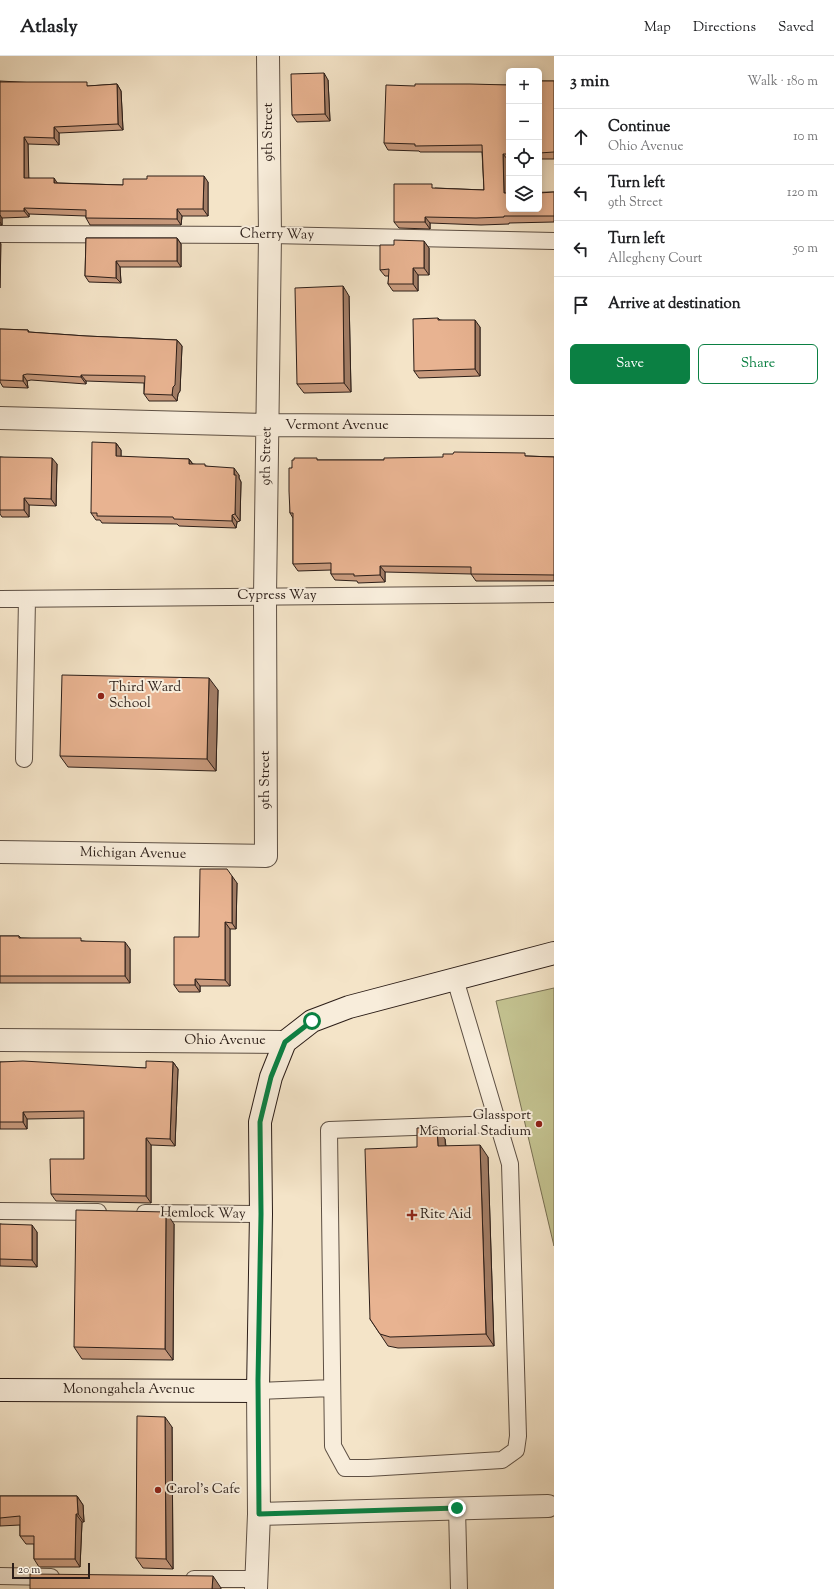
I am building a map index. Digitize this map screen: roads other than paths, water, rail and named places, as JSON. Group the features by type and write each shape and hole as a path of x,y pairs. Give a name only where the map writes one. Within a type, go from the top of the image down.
{"street":[{"name":"9th Street","path":"266,856 265,596 270,235 268,56"},
{"name":"Vermont Avenue","path":"0,418 267,425 554,427"},
{"name":"Michigan Avenue","path":"0,852 266,856"},
{"name":"Ohio Avenue","path":"0,1040 285,1042 312,1021 349,1007 554,953"},
{"path":"256,1584 259,1514 258,1391 261,1214 260,1122 271,1077 285,1042"},
{"name":"Monongahela Avenue","path":"0,1390 258,1391"},
{"path":"259,1514 548,1506"}],"lane":[{"name":"Cherry Way","path":"0,234 270,235 554,241"},
{"name":"Cypress Way","path":"0,599 554,594"},
{"path":"24,759 27,599"},
{"path":"455,980 510,1164 518,1436 516,1450 502,1460 345,1468 333,1446 329,1130 498,1124"},
{"name":"Hemlock Way","path":"0,1211 261,1214"},
{"path":"258,1391 332,1388"},
{"path":"457,1508 459,1589"},
{"path":"0,1576 62,1578"},
{"path":"179,1579 256,1584"}],"place":[{"name":"Third Ward School","path":"101,696"},
{"name":"Glassport Memorial Stadium","path":"539,1124"},
{"name":"Rite Aid","path":"412,1215"},
{"name":"Carol's Cafe","path":"158,1490"}]}
